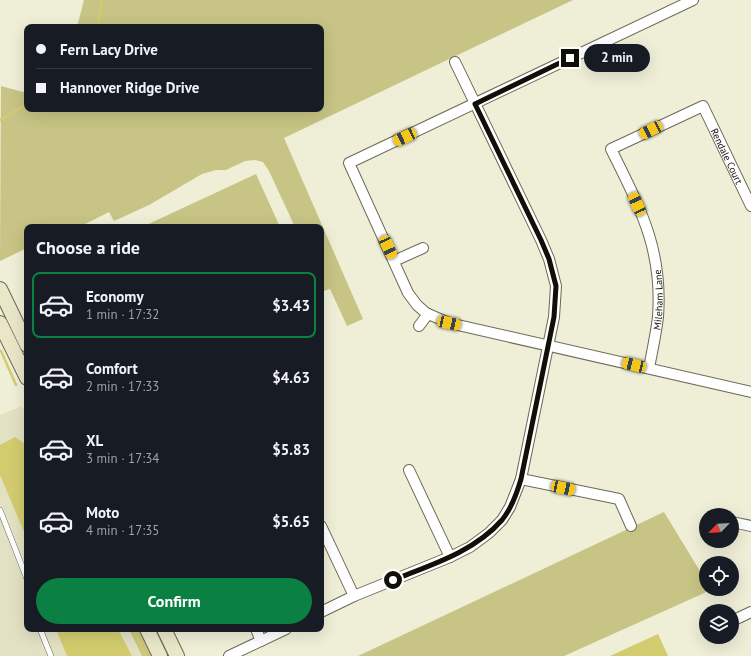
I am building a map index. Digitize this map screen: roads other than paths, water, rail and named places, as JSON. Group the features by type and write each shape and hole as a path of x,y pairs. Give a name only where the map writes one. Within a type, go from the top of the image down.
{"main road":[{"path":"0,289 24,339"},
{"path":"0,323 24,372"},
{"path":"148,632 160,656"},
{"path":"165,632 177,656"}],"street":[{"path":"693,0 349,163 408,293 417,305 428,314 449,323 751,392"},
{"path":"324,611 354,596 450,557 470,547 489,533 502,520 510,507 521,479 554,317 556,286 549,259 454,62"},
{"name":"Rendale Court","path":"703,106 749,195 751,206"},
{"name":"Mileham Lane","path":"649,368 658,319 659,303 659,282 655,255 648,227 611,149 703,106"},
{"path":"394,261 423,248"},
{"path":"419,326 428,314"},
{"path":"409,470 450,557"},
{"path":"521,479 619,499 631,526"},
{"path":"739,523 751,526"},
{"path":"324,532 354,596"},
{"path":"739,618 751,612"},
{"path":"257,632 261,641"},
{"path":"229,656 280,632"}],"lane":[{"path":"0,510 24,571"},
{"path":"41,632 51,656"}],"waterway":[{"path":"98,24 102,0"},
{"path":"0,120 24,106"},
{"path":"1,351 16,385"},
{"path":"134,632 146,656"}]}
